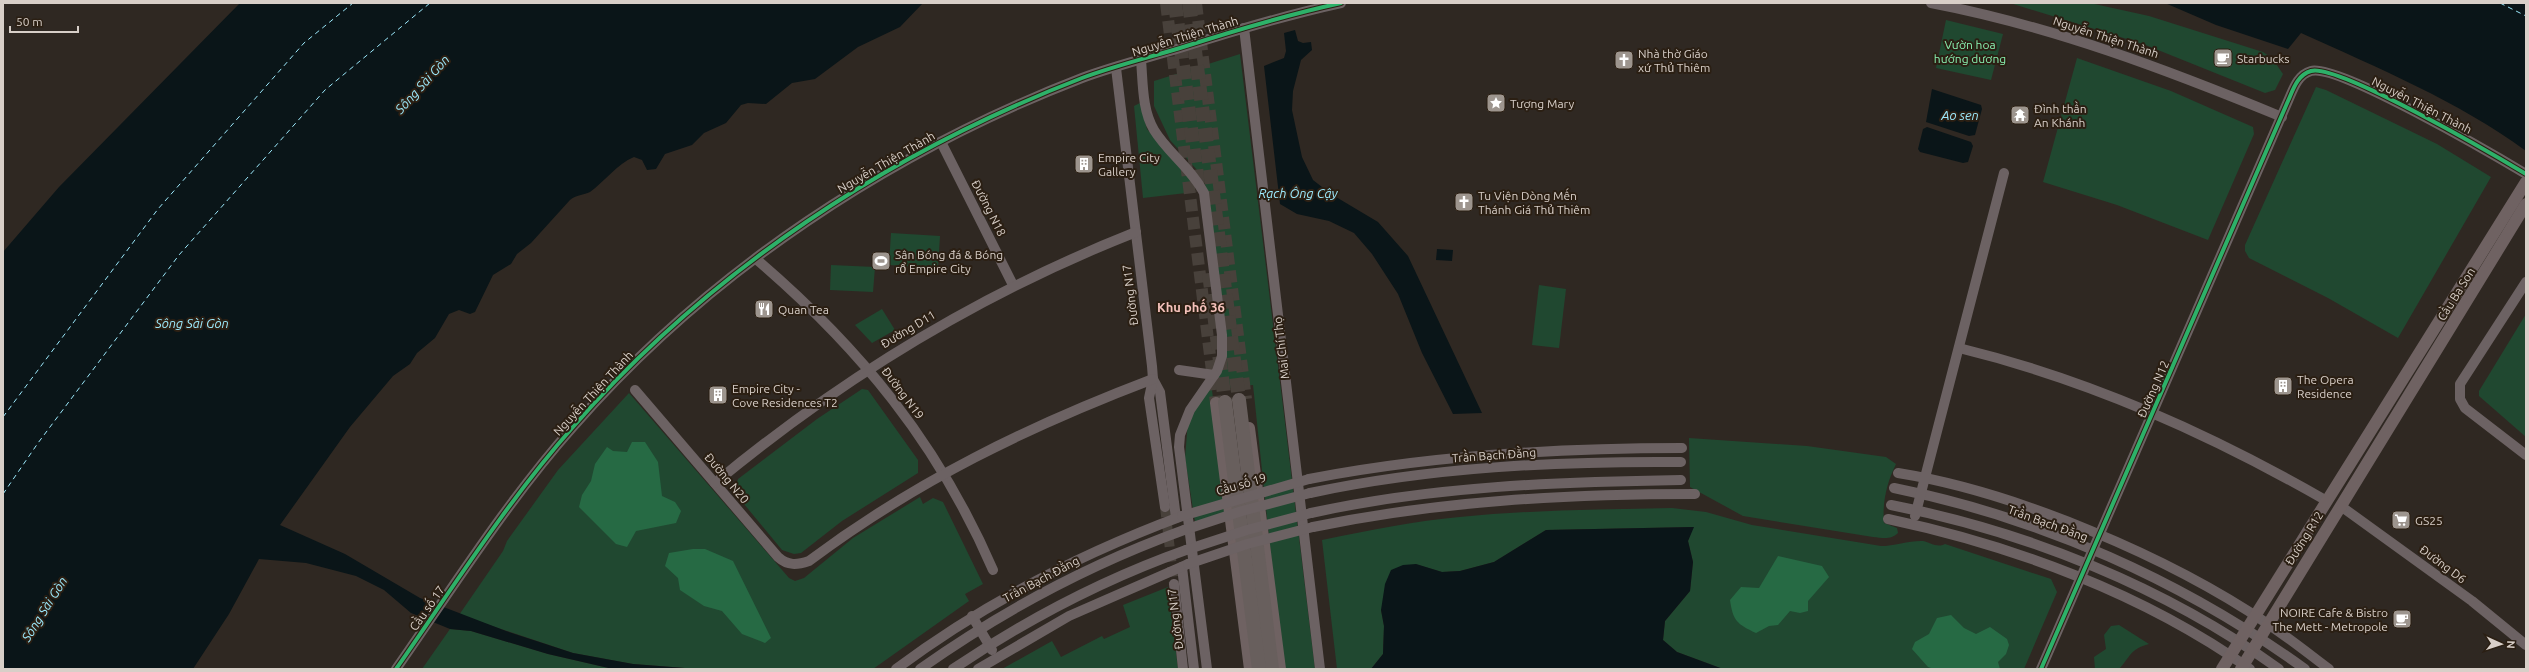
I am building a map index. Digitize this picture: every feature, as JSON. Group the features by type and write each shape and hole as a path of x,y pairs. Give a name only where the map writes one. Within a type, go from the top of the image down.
{"highway":[{"path":"1232,401 1259,669"},
{"path":"1232,401 1272,669"}],"main road":[{"name":"Cầu Ba Son","path":"2386,407 2526,182"},
{"name":"Cầu Ba Son","path":"2397,413 2526,204"},
{"path":"1232,401 1250,669"},
{"path":"1232,401 1280,669"},
{"name":"Đường R12","path":"2222,669 2386,407"},
{"name":"Đường R12","path":"2245,667 2252,650 2342,507 2397,413"}],"street":[{"name":"Nguyễn Thiện Thành","path":"486,542 541,465 608,389 679,321 756,259 852,192 941,142 1050,91 1116,68 1244,28 1341,3"},
{"name":"Nguyễn Thiện Thành","path":"1931,3 2008,21 2116,53 2282,117 2297,81 2311,70 2321,70 2384,96 2494,154 2526,174"},
{"name":"Mai Chí Thọ","path":"1244,28 1320,669"},
{"path":"1141,60 1147,113 1154,130 1199,184 1207,204 1222,347 1220,363 1214,375 1190,410 1180,435 1179,447 1207,669"},
{"name":"Đường N17","path":"1116,68 1154,379 1160,392 1179,517"},
{"name":"Đường N12","path":"2041,669 2282,117"},
{"name":"Đường N18","path":"941,142 1013,285"},
{"path":"1913,524 2004,173"},
{"name":"Đường D11","path":"715,483 778,432 868,368 940,325 1013,285 1136,232"},
{"name":"Đường N19","path":"756,259 820,316 868,368 907,419 943,473 964,509 993,570"},
{"path":"2526,282 2460,384 2460,399 2471,414 2526,455"},
{"path":"1959,348 2087,385 2153,413 2242,454 2327,501"},
{"path":"1179,370 1214,375"},
{"path":"943,473 1053,418 1154,379"},
{"path":"1154,379 1149,398 1165,507"},
{"name":"Đường N20","path":"635,390 783,561 796,565 809,561 880,511 943,473"},
{"name":"Cầu số 19","path":"896,669 972,616 1085,556 1179,517 1309,479 1407,462 1510,453 1682,448"},
{"path":"1510,453 1511,466"},
{"name":"Trần Bạch Đằng","path":"920,669 979,629 1079,574 1184,530 1310,493 1413,475 1511,466 1682,462"},
{"path":"1898,473 1926,478 2010,502 2100,536 2174,570 2269,624 2329,669"},
{"path":"1325,476 1327,490"},
{"path":"954,669 989,646 1084,593 1186,550 1246,530 1311,513 1429,493 1512,486 1681,480"},
{"path":"1512,486 1513,500"},
{"name":"Trần Bạch Đằng","path":"1894,488 2006,518 2094,550 2172,587 2261,637"},
{"path":"978,669 996,657 1069,616 1185,566 1247,544 1313,527 1429,506 1513,500 1695,494"},
{"name":"Trần Bạch Đằng","path":"1891,505 1917,510 2002,532 2087,565 2161,599 2252,650"},
{"name":"Đường D6","path":"2342,507 2472,601 2526,645"},
{"path":"1329,509 1330,523"},
{"path":"1888,519 1989,544 2081,579 2154,612 2230,656 2245,667"},
{"name":"Cầu số 17","path":"397,668 486,542"},
{"name":"Đường N17","path":"1185,566 1194,669"},
{"path":"1174,584 1183,669"},
{"path":"972,616 996,657"},
{"path":"2261,637 2305,669"},
{"path":"2252,650 2272,665 2281,651 2286,637"}],"green space":[{"path":"2010,3 2090,3 2149,16 2263,52 2272,58 2283,74 2275,90 2265,93 2143,44"},
{"name":"Vườn hoa hướng dương","path":"1946,20 2003,34 1991,80 1936,68"},
{"path":"1240,54 1315,669 1283,669 1253,385 1212,390 1227,517 1195,522 1185,458 1188,421 1225,364 1227,341 1209,197 1204,181 1197,170 1170,140 1154,106 1154,81"},
{"path":"2077,58 2171,91 2253,127 2254,134 2208,240 2117,205 2043,182"},
{"path":"2316,87 2326,90 2437,144 2491,177 2398,338 2328,298 2249,258 2245,251 2245,245"},
{"path":"1140,103 1147,129 1191,181 1195,192 1143,198 1134,106"},
{"path":"891,233 940,236 938,268 889,265"},
{"path":"831,265 875,267 873,292 830,290"},
{"path":"1539,285 1566,289 1559,348 1532,345"},
{"path":"882,309 895,330 872,343 855,325"},
{"path":"2526,314 2526,437 2479,396 2479,391"},
{"path":"862,389 868,390 918,460 918,473 842,521 801,553 794,554 782,550 739,498 735,489 738,479 817,419"},
{"path":"629,393 789,578 795,581 804,578 853,538 920,497 923,504 933,498 943,502 983,584 965,594 969,601 873,669 698,669 633,664 573,653 459,615 503,551 507,541 558,470"},
{"path":"1689,438 1807,446 1886,457 1896,464 1886,493 1884,523 1897,528 1898,533 1890,538 1883,538 1743,516 1690,487"},
{"path":"632,442 645,442 658,462 662,496 675,502 681,511 676,523 636,531 627,547 616,544 579,507 582,495 591,481 595,464 607,447 613,451 627,452"},
{"path":"1672,508 1706,512 1752,525 1881,546 1919,541 1937,545 1945,544 2051,579 2057,592 2024,669 1723,669 1677,652 1663,640 1665,621 1690,591 1693,562 1688,541 1693,527 1546,530 1494,562 1460,571 1442,572 1415,564 1381,610 1384,626 1383,654 1371,669 1337,669 1322,540 1394,526 1463,517 1533,512"},
{"path":"693,549 705,549 733,561 771,638 765,643 742,634 722,611 704,606 680,590 678,578 665,566 669,553"},
{"path":"1778,556 1822,566 1829,577 1808,601 1808,611 1800,613 1790,611 1778,625 1769,626 1756,633 1744,627 1737,621 1733,613 1730,600 1741,587 1759,588"},
{"path":"1168,587 1178,669 1002,669 1052,641 1061,657 1102,636 1104,639 1130,627 1123,605"},
{"path":"1951,615 1964,628 1976,634 1990,627 2007,639 2009,645 2006,654 1998,662 2000,669 1934,669 1928,667 1912,649 1915,642 1929,634 1937,618"},
{"path":"2119,625 2149,644 2134,651 2119,669 2095,669 2094,657 2106,649 2104,635 2111,626"},
{"path":"450,629 471,631 548,654 613,669 422,669"}],"water":[{"name":"Sông Sài Gòn","path":"240,3 923,3 900,27 858,47 815,79 792,83 766,104 748,103 741,105 726,123 704,133 692,145 665,154 656,169 647,170 642,160 634,157 622,164 590,192 570,200 531,243 517,254 511,264 493,275 475,312 470,314 459,310 449,314 435,338 417,353 410,364 393,376 350,427 280,525 345,554 420,598 506,631 573,653 633,664 697,669 613,669 548,654 471,631 450,629 411,613 384,590 356,576 306,563 259,559 229,614 193,669 3,669 3,252 59,187"},
{"path":"2165,3 2526,3 2526,151 2473,116 2417,86 2301,33 2288,49 2216,25"},
{"name":"Rạch Ông Cậy","path":"1295,30 1298,41 1303,43 1311,42 1312,50 1301,60 1293,91 1292,110 1302,157 1313,180 1331,194 1378,222 1408,256 1482,413 1453,414 1422,353 1398,294 1372,254 1354,233 1329,221 1297,214 1280,204 1264,66 1284,58 1286,51 1284,33"},
{"name":"Ao sen","path":"1932,89 1981,105 1982,109 1975,135 1969,136 1926,122"},
{"name":"Ao sen","path":"1927,127 1971,142 1973,146 1968,162 1963,163 1920,152 1918,149 1923,129"},
{"path":"1437,249 1453,250 1452,261 1436,260"},
{"path":"1694,527 1688,541 1693,562 1690,591 1665,621 1663,640 1677,652 1723,669 1371,669 1383,654 1384,626 1381,610 1385,584 1391,570 1403,565 1416,564 1442,572 1460,571 1494,562 1546,530"}],"ferry route":[{"path":"3,417 158,209 304,43 353,3"},
{"path":"3,494 38,443 179,255 325,90 430,3"},
{"path":"2500,3 2526,16"}],"tunnel":[{"path":"1166,3 1216,403"},
{"path":"1175,3 1199,191"},
{"path":"1189,3 1239,400"},
{"path":"1196,3 1246,399"},
{"path":"1209,273 1225,402"},
{"path":"1165,507 1174,584"}],"cycle path":[{"path":"396,669 503,515 549,455 573,427 626,370 683,317 743,268 806,222 872,180 941,142 1011,108 1082,78 1220,35 1341,3"},
{"path":"2041,669 2292,92 2299,79 2311,71 2326,72 2351,81 2383,95 2452,131 2526,174"}],"place":[{"name":"Starbucks","path":"2223,58"},
{"name":"Nhà thờ Giáo xứ Thủ Thiêm","path":"1624,60"},
{"name":"Tượng Mary","path":"1496,103"},
{"name":"Đình thần An Khánh","path":"2020,115"},
{"name":"Empire City Gallery","path":"1084,164"},
{"name":"Tu Viện Dòng Mến Thánh Giá Thủ Thiêm","path":"1464,202"},
{"name":"Sân Bóng đá & Bóng rổ Empire City","path":"881,261"},
{"name":"Quan Tea","path":"764,309"},
{"name":"The Opera Residence","path":"2283,386"},
{"name":"Empire City - Cove Residences T2","path":"718,395"},
{"name":"GS25","path":"2401,520"},
{"name":"NOIRE Cafe & Bistro The Mett - Metropole","path":"2402,619"}],"district":[{"name":"Khu phố 36","path":"1191,307"}]}
